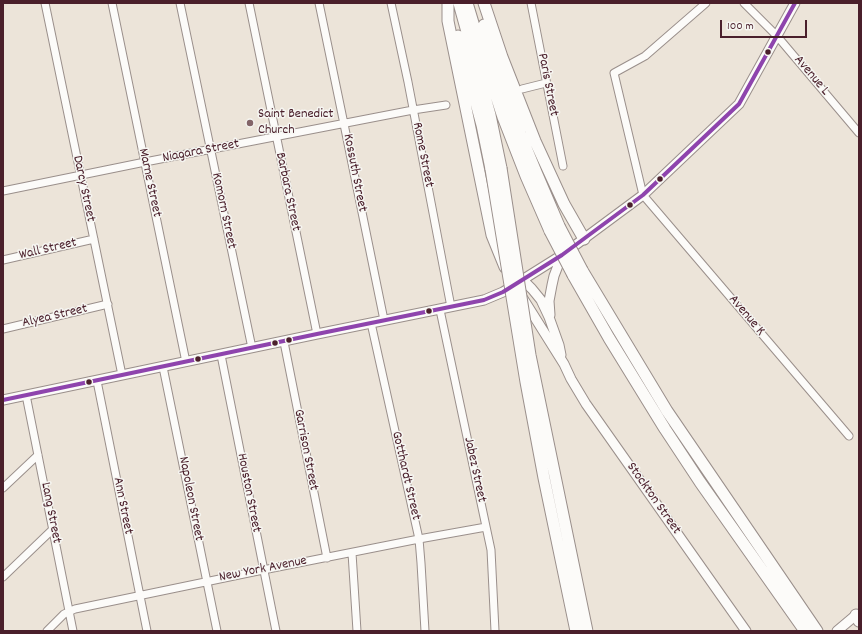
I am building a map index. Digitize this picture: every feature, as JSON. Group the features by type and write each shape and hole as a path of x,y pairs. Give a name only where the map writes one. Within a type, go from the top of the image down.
{"highway":[{"path":"448,3 479,114 496,168 530,355 587,631"},
{"path":"448,3 448,21 492,234 502,262 519,283"},
{"path":"459,3 490,115 526,382 576,631"},
{"path":"467,3 503,116 526,176 555,228 577,273 809,628"},
{"path":"477,3 492,53 555,228"},
{"path":"484,3 502,57 534,141 564,204 584,239"}],"main road":[{"path":"3,400 371,324 384,320 440,310 484,300 503,292 562,255 643,195 739,104 795,3"},
{"path":"551,324 549,301 554,276 562,255"},
{"name":"Stockton Street","path":"519,283 532,289 541,300 559,345 564,364"},
{"name":"Stockton Street","path":"519,283 586,404 746,631"},
{"path":"837,631 858,616"}],"street":[{"name":"Darcy Street","path":"44,3 122,375"},
{"name":"Marne Street","path":"112,3 186,362"},
{"name":"Komorn Street","path":"180,3 252,348"},
{"name":"Barbara Street","path":"249,3 317,334"},
{"name":"Kossuth Street","path":"319,3 384,320"},
{"name":"Rome Street","path":"391,3 451,307"},
{"name":"Paris Street","path":"531,3 563,166"},
{"path":"643,195 614,73 645,56 706,3"},
{"name":"Avenue L","path":"744,3 777,36 859,133"},
{"path":"522,89 546,83"},
{"name":"Niagara Street","path":"3,191 145,162 413,110 446,105"},
{"name":"Avenue K","path":"643,195 849,436"},
{"name":"Wall Street","path":"3,260 94,239"},
{"name":"Alyea Street","path":"3,329 108,304"},
{"name":"Jabez Street","path":"440,310 491,550 495,631"},
{"name":"Gotthardt Street","path":"371,324 419,539 422,563 425,631"},
{"name":"Garrison Street","path":"284,342 327,558"},
{"name":"Houston Street","path":"221,355 276,631"},
{"name":"Napoleon Street","path":"163,367 217,631"},
{"name":"Ann Street","path":"97,381 147,631"},
{"name":"Lang Street","path":"26,395 52,529 74,631"},
{"path":"3,488 38,455"},
{"name":"New York Avenue","path":"47,631 64,614 75,609 263,570 486,527"},
{"path":"3,577 52,529"},
{"path":"352,553 357,631"}],"transit line":[{"path":"3,400 484,300 503,292 562,255 643,195 739,104 795,3"}],"place":[{"name":"Saint Benedict Church","path":"250,123"}]}
